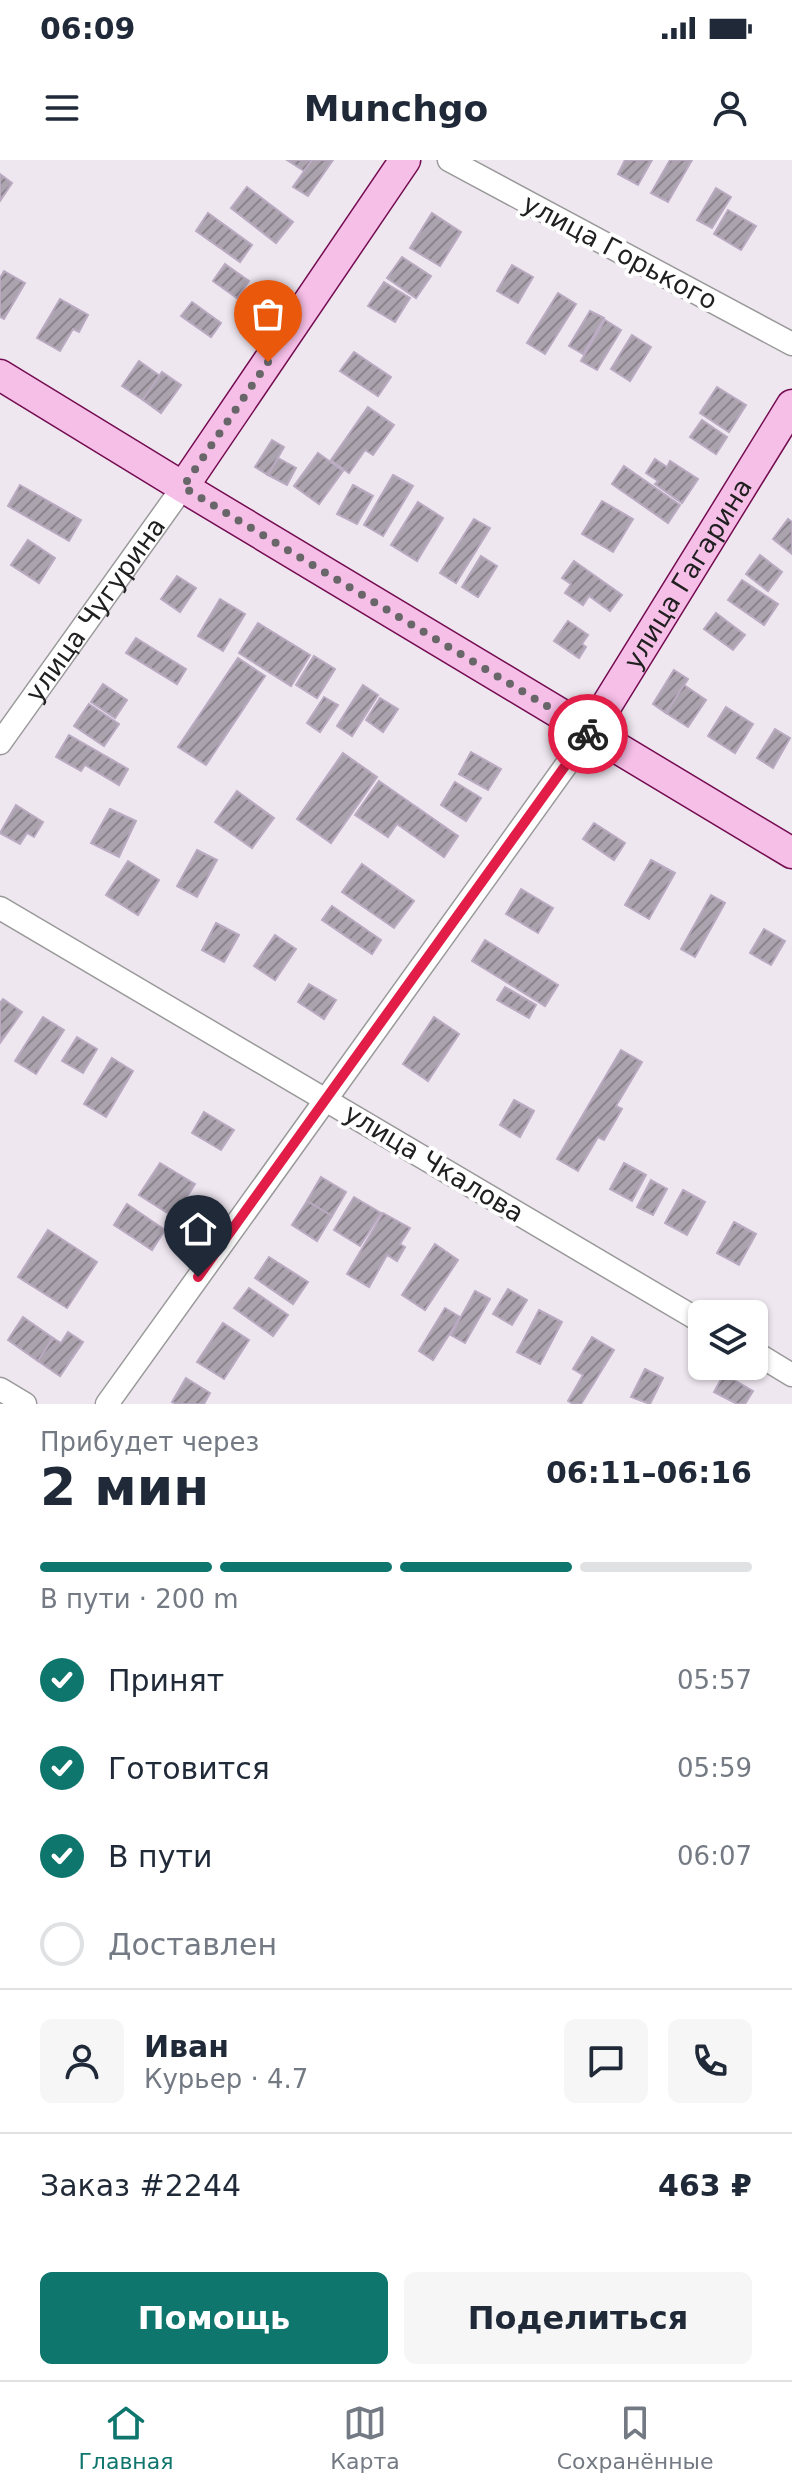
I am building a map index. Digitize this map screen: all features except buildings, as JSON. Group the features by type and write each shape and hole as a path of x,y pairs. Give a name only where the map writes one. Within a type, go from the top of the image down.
{"street":[{"name":"улица Чугурина","path":"0,743 183,487 405,160"},
{"name":"улица Горького","path":"449,160 792,344"},
{"path":"0,375 792,853"},
{"name":"улица Гагарина","path":"107,1404 590,732 792,405"},
{"name":"улица Чкалова","path":"0,908 688,1314"},
{"path":"768,1360 792,1375"},
{"path":"0,1389 25,1404"}],"way so far":[{"path":"268,362 183,487 590,732 588,734"}],"route":[{"path":"198,1277 588,734"}]}
